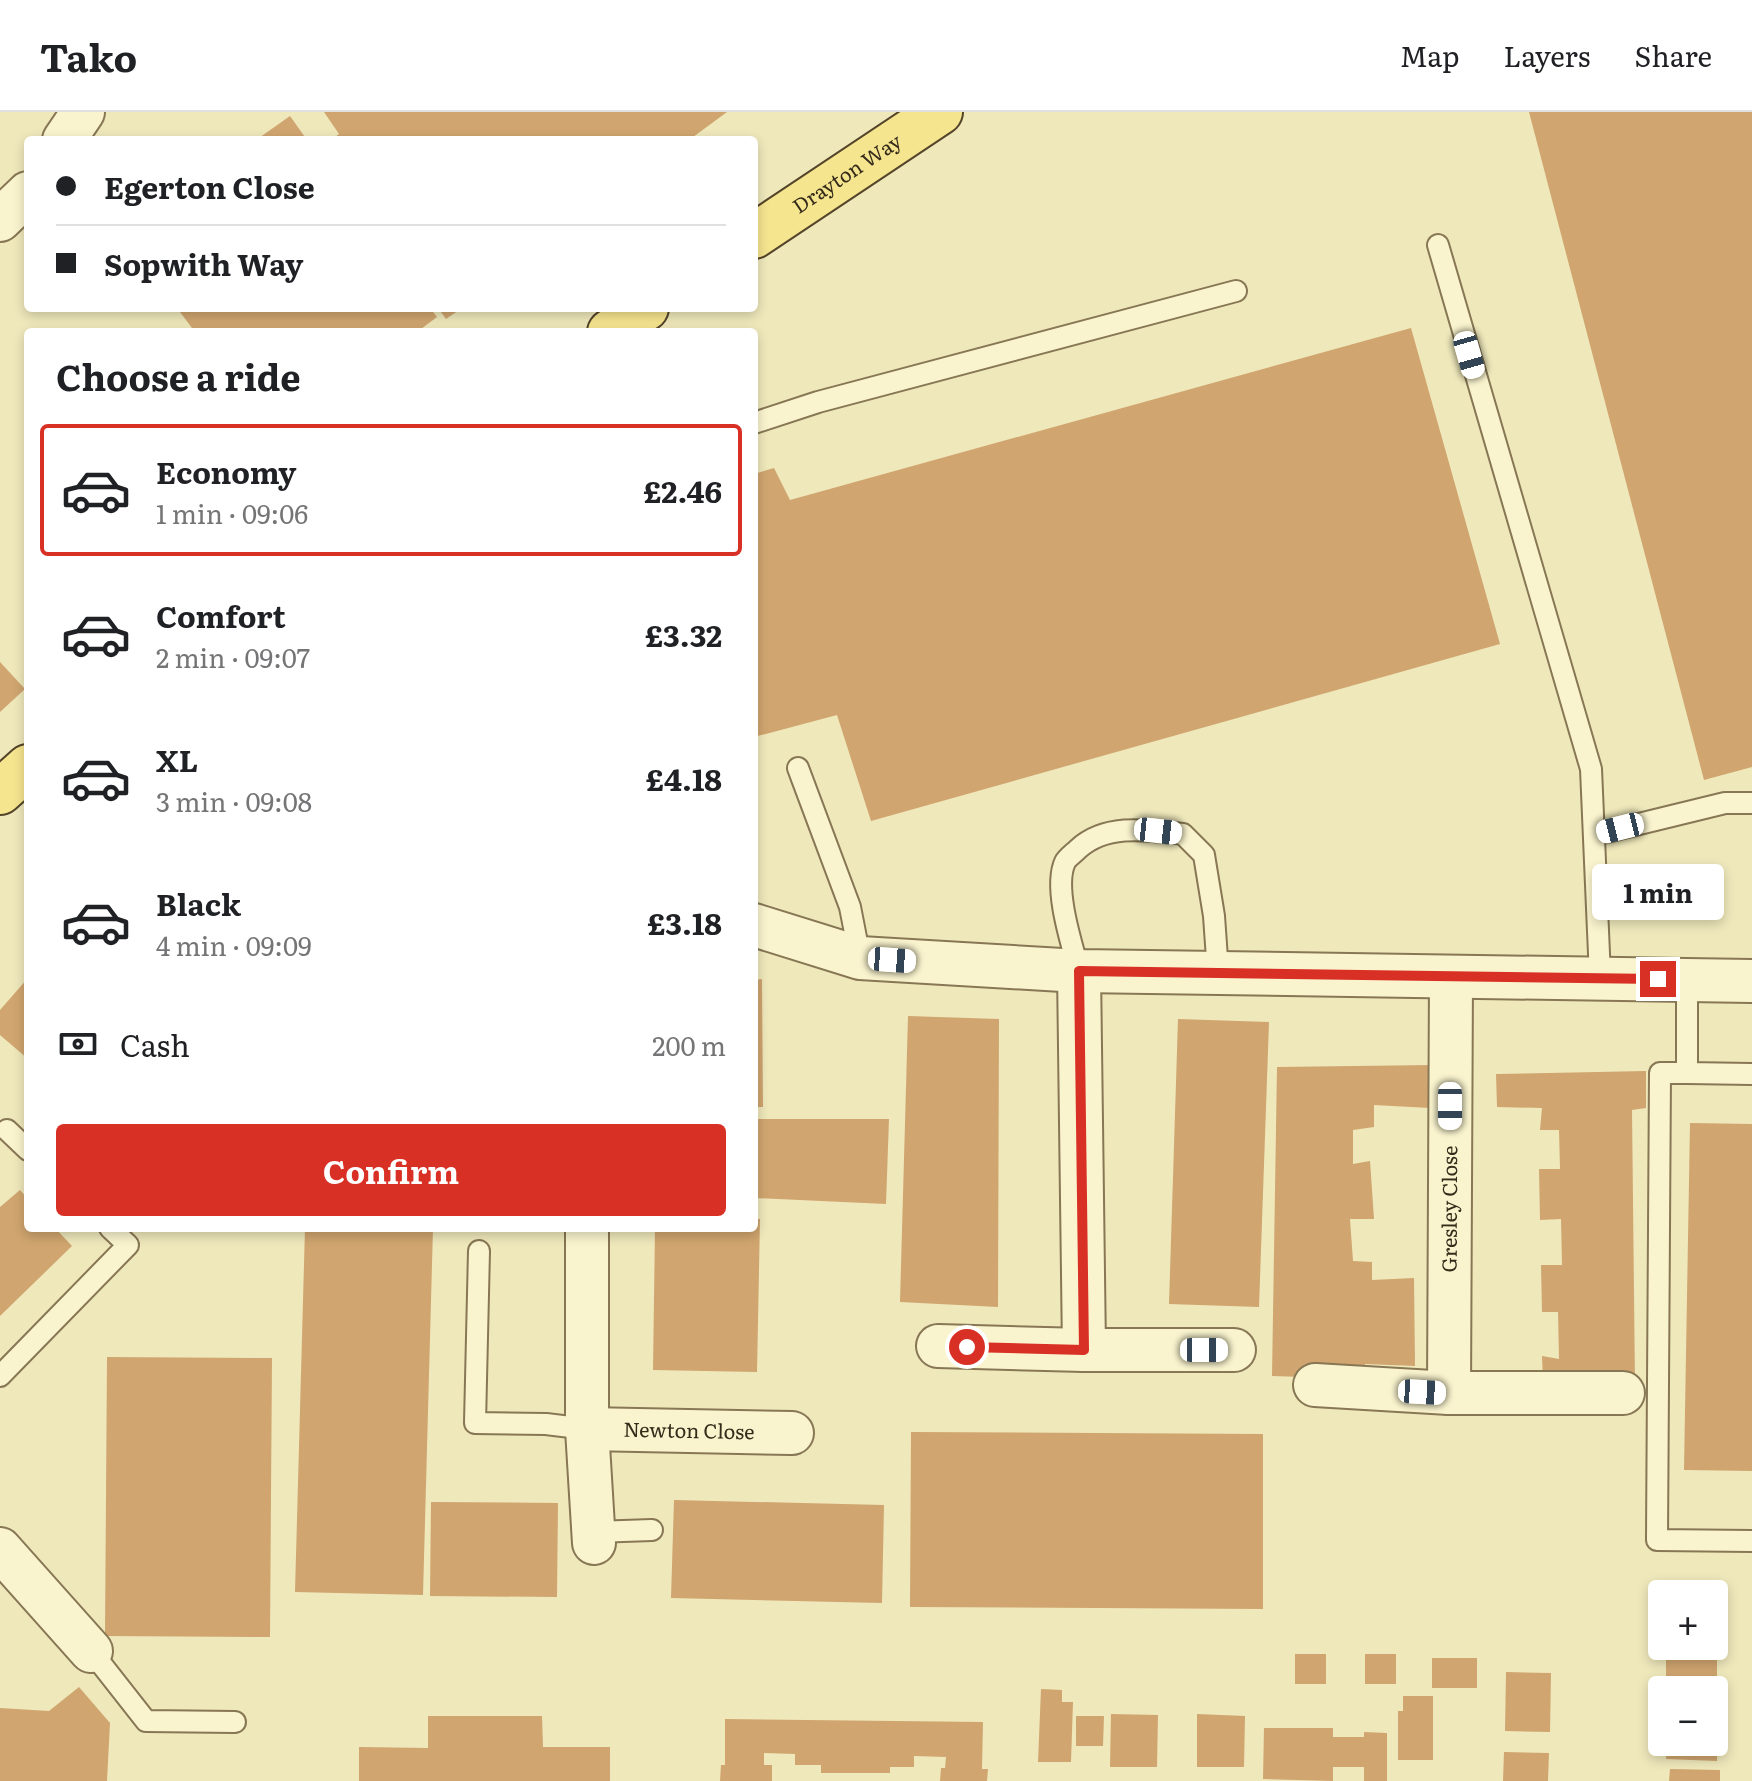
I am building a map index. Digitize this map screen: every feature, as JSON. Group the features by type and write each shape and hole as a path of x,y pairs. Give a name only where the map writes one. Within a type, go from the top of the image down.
{"main road":[{"name":"Drayton Way","path":"758,233 940,112"},
{"path":"616,328 640,312"},
{"path":"0,792 24,771"}],"street":[{"path":"67,136 83,112"},
{"path":"0,220 24,197"},
{"path":"758,926 860,958 1079,971 1752,981"},
{"path":"1079,971 1084,1350"},
{"name":"Gresley Close","path":"1449,1393 1451,978"},
{"path":"587,1232 587,1429 594,1538"},
{"path":"938,1346 1234,1350"},
{"path":"1315,1385 1449,1393 1623,1393"},
{"name":"Newton Close","path":"587,1429 792,1433"},
{"path":"0,1549 91,1651"}],"lane":[{"path":"1438,245 1591,769 1600,977"},
{"path":"758,422 818,402 1236,291"},
{"path":"798,768 850,907 860,958"},
{"path":"1594,835 1725,803 1752,803"},
{"path":"1079,971 1061,892 1065,862 1088,839 1132,829 1183,834 1204,855 1214,916 1218,973"},
{"path":"1687,979 1687,1073"},
{"path":"1752,1074 1660,1073 1657,1540 1752,1541"},
{"path":"7,1130 24,1146"},
{"path":"0,1376 128,1245 114,1232"},
{"path":"479,1251 475,1423 546,1424 587,1429"},
{"path":"594,1538 652,1530"},
{"path":"91,1651 146,1721 235,1722"}],"building":[{"path":"324,112 727,112 694,136 336,136 339,134"},
{"path":"1529,112 1752,112 1752,767 1704,780"},
{"path":"290,116 304,136 262,136"},
{"path":"180,312 433,312 437,317 422,328 192,328"},
{"path":"441,312 456,312 446,319"},
{"path":"1411,328 1500,644 871,821 837,715 758,736 758,473 774,468 790,500"},
{"path":"0,662 24,690 0,712"},
{"path":"762,979 763,1107 758,1107 758,980"},
{"path":"24,983 24,1056 0,1035 0,1010"},
{"path":"908,1016 999,1019 998,1307 900,1302"},
{"path":"1178,1019 1269,1022 1259,1307 1169,1304"},
{"path":"1432,1065 1430,1108 1374,1105 1374,1127 1353,1130 1353,1164 1370,1161 1374,1219 1350,1219 1353,1261 1372,1262 1372,1280 1414,1278 1415,1366 1365,1364 1365,1379 1272,1376 1277,1067"},
{"path":"1646,1071 1646,1108 1632,1110 1635,1384 1543,1381 1542,1356 1559,1359 1558,1312 1542,1312 1541,1265 1562,1265 1561,1219 1540,1220 1539,1169 1560,1169 1559,1130 1540,1130 1542,1108 1497,1107 1496,1074"},
{"path":"758,1119 889,1119 886,1204 758,1198"},
{"path":"1690,1123 1752,1124 1752,1471 1684,1470"},
{"path":"20,1190 24,1194 24,1232 59,1232 72,1246 0,1316 0,1207"},
{"path":"760,1219 757,1372 653,1370 655,1232 758,1232"},
{"path":"305,1232 433,1232 423,1595 295,1592"},
{"path":"107,1357 272,1358 270,1637 105,1636"},
{"path":"911,1432 1263,1434 1263,1609 910,1607"},
{"path":"674,1500 884,1505 882,1603 671,1598"},
{"path":"431,1502 558,1503 557,1597 430,1596"},
{"path":"1295,1654 1326,1654 1326,1684 1295,1684"},
{"path":"1365,1654 1396,1654 1396,1684 1365,1684"},
{"path":"1432,1658 1477,1658 1477,1688 1432,1688"},
{"path":"1666,1660 1717,1660 1717,1676 1666,1676"},
{"path":"1506,1672 1551,1673 1550,1732 1505,1731"},
{"path":"79,1687 110,1723 107,1781 0,1781 0,1708 49,1711"},
{"path":"1041,1689 1062,1690 1062,1702 1073,1702 1071,1762 1038,1762"},
{"path":"1403,1696 1433,1696 1433,1760 1398,1760 1398,1711 1403,1711"},
{"path":"1111,1714 1158,1715 1157,1767 1110,1767"},
{"path":"1197,1714 1245,1716 1244,1767 1197,1767"},
{"path":"428,1716 542,1716 543,1747 610,1747 610,1781 359,1781 359,1747 428,1748"},
{"path":"1076,1716 1104,1716 1103,1746 1076,1746"},
{"path":"725,1719 983,1722 982,1769 988,1769 987,1781 940,1781 946,1757 914,1756 914,1767 890,1767 890,1773 821,1773 821,1765 795,1765 795,1754 764,1753 764,1765 772,1765 772,1781 720,1781 721,1765 725,1765"},
{"path":"1264,1728 1333,1728 1333,1737 1364,1737 1364,1732 1387,1733 1387,1781 1364,1781 1364,1767 1333,1767 1333,1781 1263,1779"},
{"path":"1504,1752 1549,1753 1548,1781 1503,1781"},
{"path":"1666,1756 1717,1756 1717,1761 1666,1759"},
{"path":"1670,1769 1720,1770 1720,1781 1669,1781"}],"route":[{"path":"967,1347 1084,1350 1079,971 1658,979"}]}
